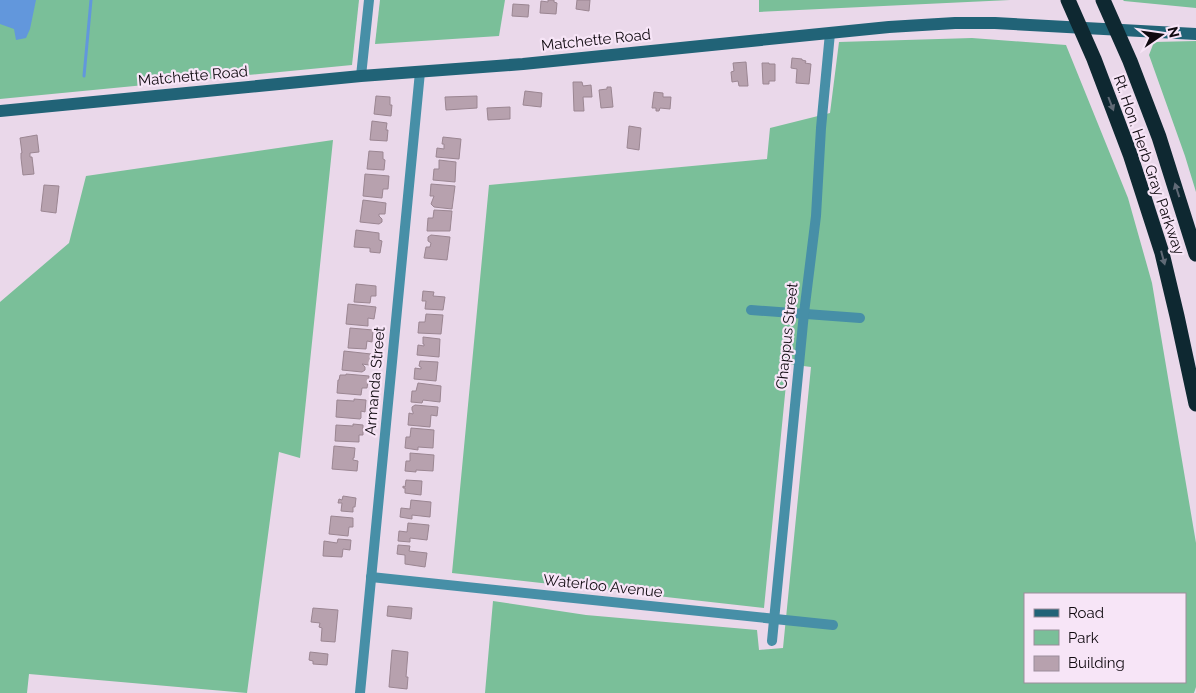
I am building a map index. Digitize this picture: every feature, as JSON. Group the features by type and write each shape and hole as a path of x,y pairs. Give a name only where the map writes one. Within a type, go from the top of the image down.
{"highway":[{"name":"Rt. Hon. Herb Gray Parkway","path":"1068,0 1094,59 1130,154 1162,253 1196,404"},
{"name":"Rt. Hon. Herb Gray Parkway","path":"1103,0 1130,61 1159,137 1196,254"}],"street":[{"path":"361,76 369,0"},
{"name":"Matchette Road","path":"0,111 361,76 523,64 889,27 975,23 1196,34"},
{"name":"Chappus Street","path":"772,641 804,314 816,216 821,128 830,34"},
{"name":"Armanda Street","path":"360,693 420,72"},
{"path":"751,310 860,318"},
{"name":"Waterloo Avenue","path":"371,578 833,624"}],"green space":[{"path":"0,0 359,0 352,65 0,99"},
{"path":"380,0 505,0 499,36 375,44"},
{"path":"759,0 1010,0 759,12"},
{"path":"1196,0 1196,8 1124,1"},
{"path":"972,38 1066,45 1128,198 1152,283 1196,543 1196,687 1194,693 485,693 493,601 586,615 757,630 759,650 783,648 811,367 788,364 764,608 452,573 489,185 767,159 770,128 830,113 839,42"},
{"path":"1196,41 1196,192 1149,55 1154,42"},
{"path":"333,140 300,458 279,452 247,693 29,674 27,693 0,693 0,302 69,243 86,176"}],"water":[{"path":"0,0 36,0 30,29 26,38 16,40 14,29 0,24"}],"building":[{"path":"548,0 554,0 557,3 556,14 540,13 541,1 548,2"},
{"path":"577,0 590,0 589,11 576,9"},
{"path":"513,4 529,5 528,17 512,16"},
{"path":"792,58 802,59 806,61 805,63 811,64 809,84 796,83 797,69 791,68"},
{"path":"746,62 748,86 739,86 738,81 732,82 731,72 734,71 733,63"},
{"path":"762,63 775,64 775,81 763,84"},
{"path":"573,82 582,82 583,86 591,85 592,97 583,97 584,111 574,111"},
{"path":"607,87 611,87 613,107 601,108 599,90 607,89"},
{"path":"525,91 542,93 541,107 523,105"},
{"path":"654,92 663,93 663,97 671,97 670,109 660,108 659,111 656,111 656,108 652,108"},
{"path":"376,96 390,97 390,105 392,105 391,116 374,114"},
{"path":"477,96 477,108 446,110 445,97"},
{"path":"510,107 510,119 488,120 487,108"},
{"path":"372,121 387,123 387,141 370,140"},
{"path":"629,126 641,128 639,150 627,148"},
{"path":"37,135 39,152 30,153 34,174 23,175 20,138"},
{"path":"443,137 461,139 459,159 436,157 437,148 444,149 444,144 442,144"},
{"path":"369,151 383,152 383,159 385,160 384,170 367,169"},
{"path":"439,160 456,162 455,182 433,180 434,169 439,169"},
{"path":"365,174 389,176 388,189 383,189 382,198 363,196"},
{"path":"431,184 455,186 452,209 434,207 431,204 434,196 430,196"},
{"path":"44,185 59,186 56,213 41,211"},
{"path":"363,200 386,203 385,214 379,214 382,222 379,224 360,222"},
{"path":"434,210 452,211 450,231 427,231 428,218 433,218"},
{"path":"356,230 379,233 379,240 382,241 380,253 370,252 370,248 354,247"},
{"path":"431,235 450,237 447,260 424,258 426,247 430,247 431,243 428,241 428,237"},
{"path":"356,284 376,286 376,296 371,296 370,303 354,302"},
{"path":"423,291 434,292 433,296 445,297 443,310 425,309 426,301 422,301"},
{"path":"348,304 376,307 374,319 368,318 368,326 346,324"},
{"path":"426,314 443,315 441,334 418,333 419,322 425,322"},
{"path":"350,328 373,330 372,342 367,341 366,349 348,348"},
{"path":"423,337 440,339 439,357 417,355 418,345 424,346"},
{"path":"344,351 371,354 369,365 362,364 365,370 362,372 342,370"},
{"path":"420,361 438,362 436,381 414,379 415,368 421,369 419,366"},
{"path":"340,375 369,376 367,388 362,388 361,395 337,393"},
{"path":"418,383 441,386 440,402 423,400 422,403 411,402 412,391 416,391"},
{"path":"354,399 366,400 365,412 361,411 360,419 336,417 337,400 354,401"},
{"path":"415,405 438,407 437,416 431,415 430,427 408,425 409,413 413,414 412,407"},
{"path":"353,424 363,425 363,435 359,435 359,442 335,441 336,425 353,426"},
{"path":"411,428 434,430 433,448 418,447 418,450 405,448 406,437 410,437"},
{"path":"334,446 355,448 353,460 358,461 357,471 332,469"},
{"path":"410,453 434,455 433,471 405,471 406,461 410,461"},
{"path":"406,480 422,481 421,495 405,493 403,486 405,487"},
{"path":"343,496 356,498 353,512 341,511 342,503 338,503 339,499 342,500"},
{"path":"411,500 431,502 430,517 412,515 412,519 400,517 401,508 410,509"},
{"path":"331,516 353,518 353,527 349,527 348,536 329,534"},
{"path":"408,523 429,525 427,540 410,538 410,542 398,541 399,531 407,532"},
{"path":"338,539 351,540 350,550 343,549 342,557 323,556 324,541 337,543"},
{"path":"398,545 410,546 409,551 427,553 425,567 405,564 405,555 397,554"},
{"path":"388,606 412,608 411,619 387,616"},
{"path":"313,608 338,610 335,642 321,641 322,628 319,627 320,623 311,622"},
{"path":"392,650 408,652 407,689 389,687"},
{"path":"310,652 328,654 327,665 313,664 313,661 309,660"}],"waterway":[{"path":"84,76 91,0"}]}
